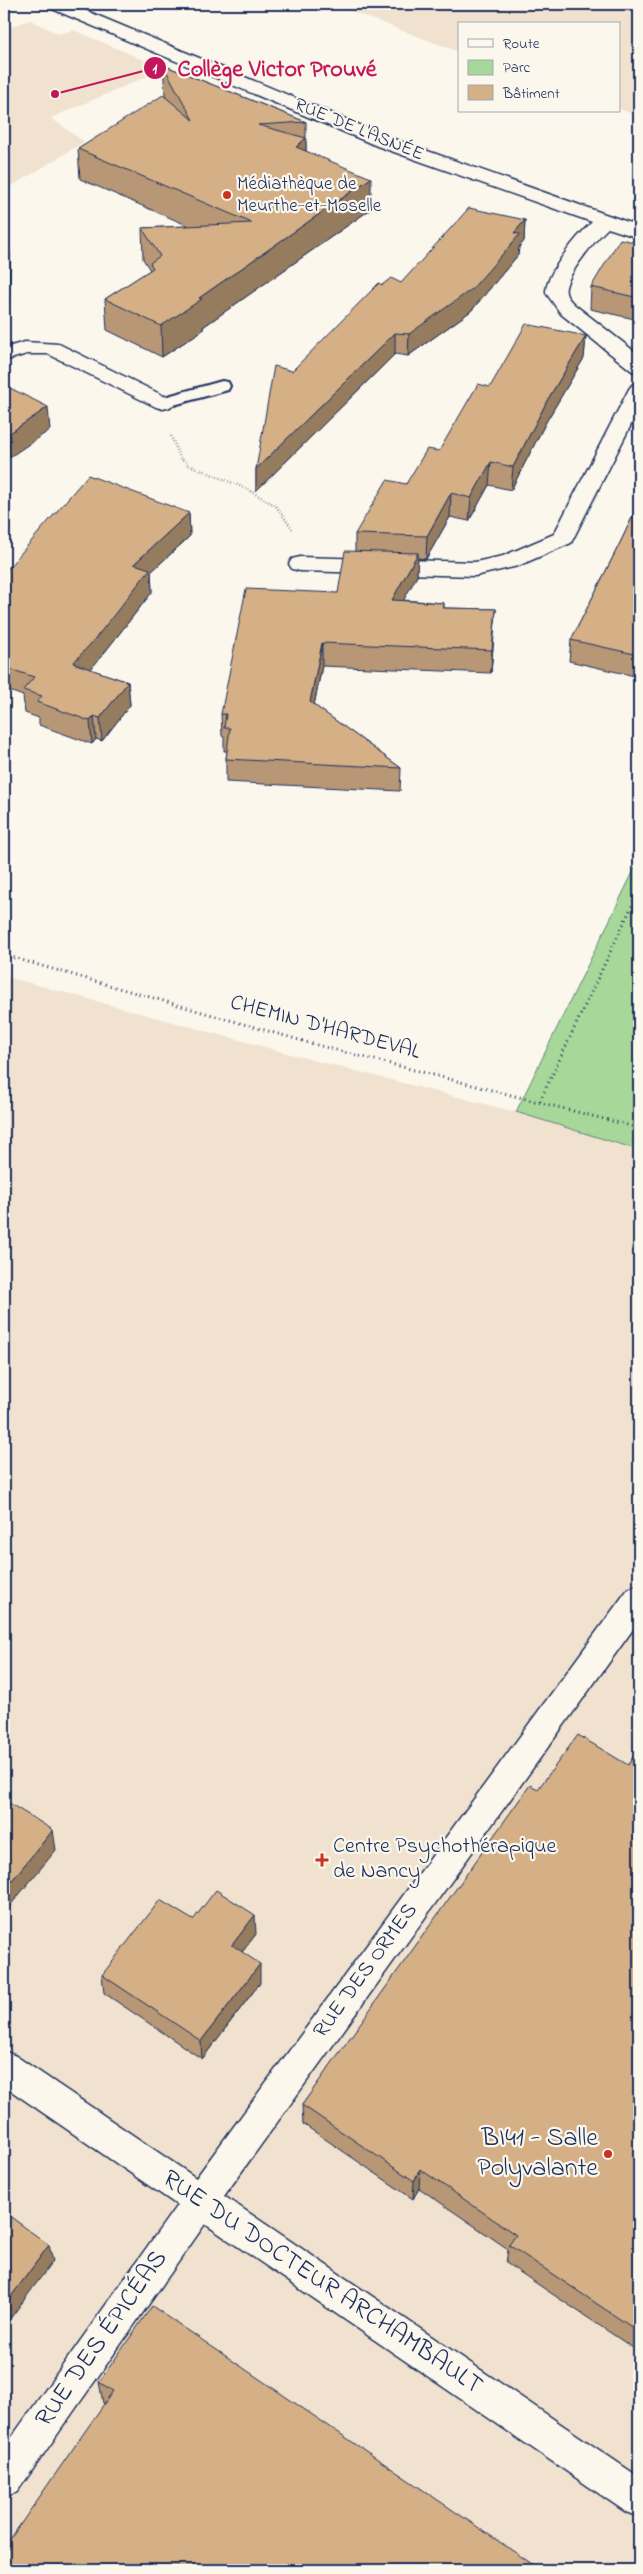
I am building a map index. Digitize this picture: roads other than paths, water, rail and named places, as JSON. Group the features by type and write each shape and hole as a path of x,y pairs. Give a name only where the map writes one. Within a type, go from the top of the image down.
{"street":[{"name":"RUE DE L'ASNÉE","path":"56,4 384,142 639,232"},
{"path":"604,220 583,241 557,283 556,292 558,299 571,314 619,346 639,367"},
{"path":"4,355 25,348 52,348 163,403"},
{"path":"300,564 476,569 510,561 563,538 639,389"},
{"name":"RUE DES ORMES","path":"200,2200 639,1598"},
{"name":"RUE DU DOCTEUR ARCHAMBAULT","path":"4,2067 639,2499"},
{"name":"RUE DES ÉPICÉAS","path":"4,2479 200,2200"}],"lane":[{"path":"163,403 222,386"}],"place":[{"name":"Collège Victor Prouvé","path":"55,94"},
{"name":"Médiathèque de Meurthe-et-Moselle","path":"227,195"},
{"name":"Centre Psychothérapique de Nancy","path":"322,1860"},
{"name":"BI41 - Salle Polyvalante","path":"608,2154"}]}
